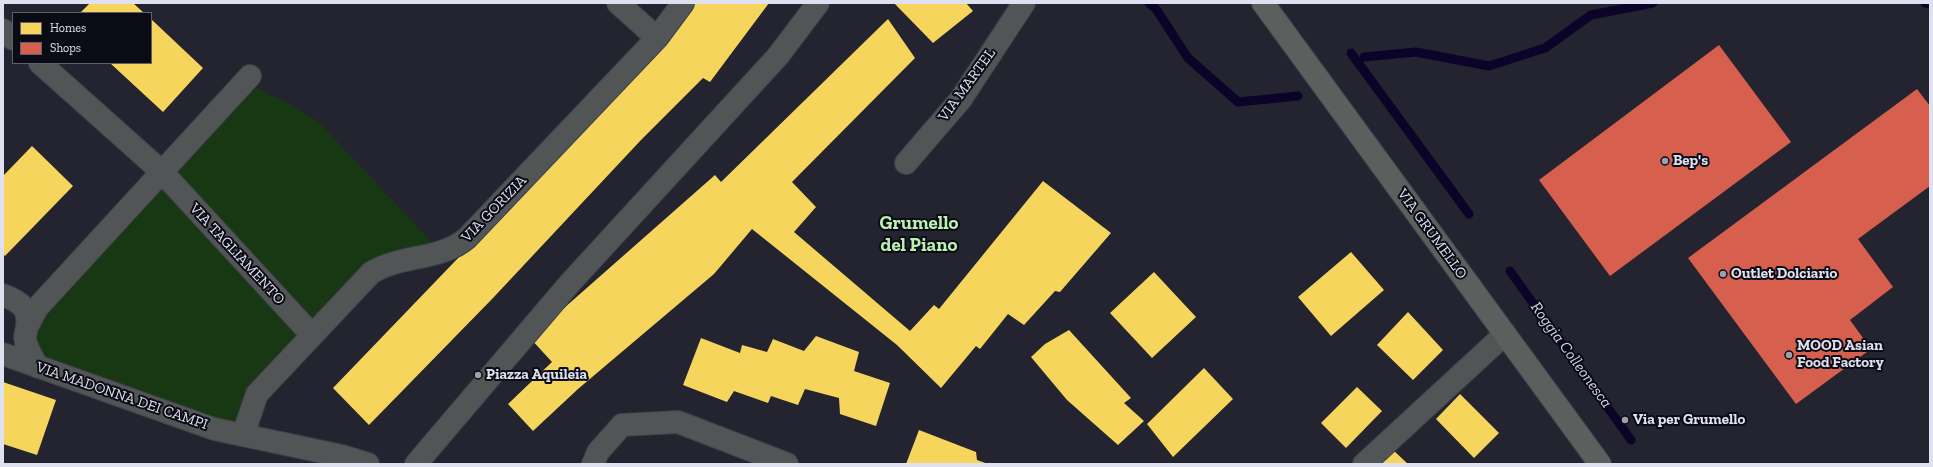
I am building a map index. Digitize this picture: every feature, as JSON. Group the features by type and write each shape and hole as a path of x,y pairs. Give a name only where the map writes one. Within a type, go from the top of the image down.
{"main road":[{"name":"VIA GRUMELLO","path":"1263,3 1600,464"}],"street":[{"path":"618,3 658,38"},
{"name":"VIA GORIZIA","path":"243,435 256,394 371,273 384,265 441,252 457,246 468,238 658,38 683,3"},
{"path":"416,464 570,283 778,56 818,3"},
{"name":"VIA MARTEL","path":"906,163 961,99 1024,3"},
{"path":"3,30 12,38"},
{"name":"VIA TAGLIAMENTO","path":"41,64 162,172 312,335"},
{"path":"38,367 28,349 25,337 28,325 37,308 250,76"},
{"path":"3,295 18,301 25,310 28,325"},
{"path":"1364,464 1505,334"},
{"name":"VIA MADONNA DEI CAMPI","path":"3,354 214,429 243,435"},
{"path":"593,464 598,452 622,426 678,422 787,464"},
{"path":"243,435 342,456 368,464"}],"green space":[{"path":"240,80 290,104 320,123 441,252 397,261 297,352 243,435 38,367 28,325"}],"building: Homes":[{"path":"90,3 133,3 143,12 81,12"},
{"path":"694,3 769,3 710,82 703,78 641,140 493,298 369,425 333,388 666,42"},
{"path":"894,3 966,3 973,11 933,43"},
{"path":"888,19 915,58 792,182 816,207 794,232 910,331 934,305 939,309 1043,181 1111,233 1060,292 1055,291 1024,325 1008,314 980,349 976,346 941,388 897,345 752,229 714,274 578,389 533,431 508,404 552,362 530,338 715,175 721,182"},
{"path":"152,20 203,68 163,112 111,64 152,64"},
{"path":"32,146 73,186 5,256 3,254 3,176"},
{"path":"1351,252 1384,290 1331,336 1298,297"},
{"path":"1154,272 1196,317 1152,358 1110,313"},
{"path":"1408,312 1443,350 1413,380 1377,345"},
{"path":"1069,330 1131,398 1124,403 1144,421 1118,445 1067,400 1031,357 1045,344"},
{"path":"816,336 859,352 854,371 890,383 876,426 840,414 839,398 805,389 798,405 771,396 768,403 734,391 727,402 683,385 701,338 740,353 742,345 767,352 773,339 804,351"},
{"path":"1204,368 1233,399 1173,457 1147,424"},
{"path":"3,382 56,400 37,455 3,444"},
{"path":"1357,387 1382,411 1346,448 1321,423"},
{"path":"1460,394 1499,433 1474,458 1436,419"},
{"path":"919,430 976,452 977,460 988,464 906,464"},
{"path":"1393,450 1408,464 1379,464"}],"building: Shops":[{"path":"1719,45 1791,142 1610,276 1539,180"},
{"path":"1917,89 1930,106 1930,186 1858,239 1893,287 1850,320 1871,349 1796,404 1688,258"}],"waterway":[{"path":"1149,3 1156,9 1188,58 1238,102 1298,96"},
{"path":"1364,57 1416,52 1489,66 1545,48 1591,15 1653,3"},
{"path":"1925,3 1930,4"},
{"name":"Roggia Colleonesca","path":"1351,53 1469,214"},
{"name":"Roggia Colleonesca","path":"1510,271 1631,440"}],"place":[{"name":"Bep's","path":"1665,161"},
{"name":"Outlet Dolciario","path":"1723,274"},
{"name":"MOOD Asian Food Factory","path":"1789,355"},
{"name":"Piazza Aquileia","path":"478,375"},
{"name":"Via per Grumello","path":"1625,420"}],"district":[{"name":"Grumello del Piano","path":"919,235"}]}
